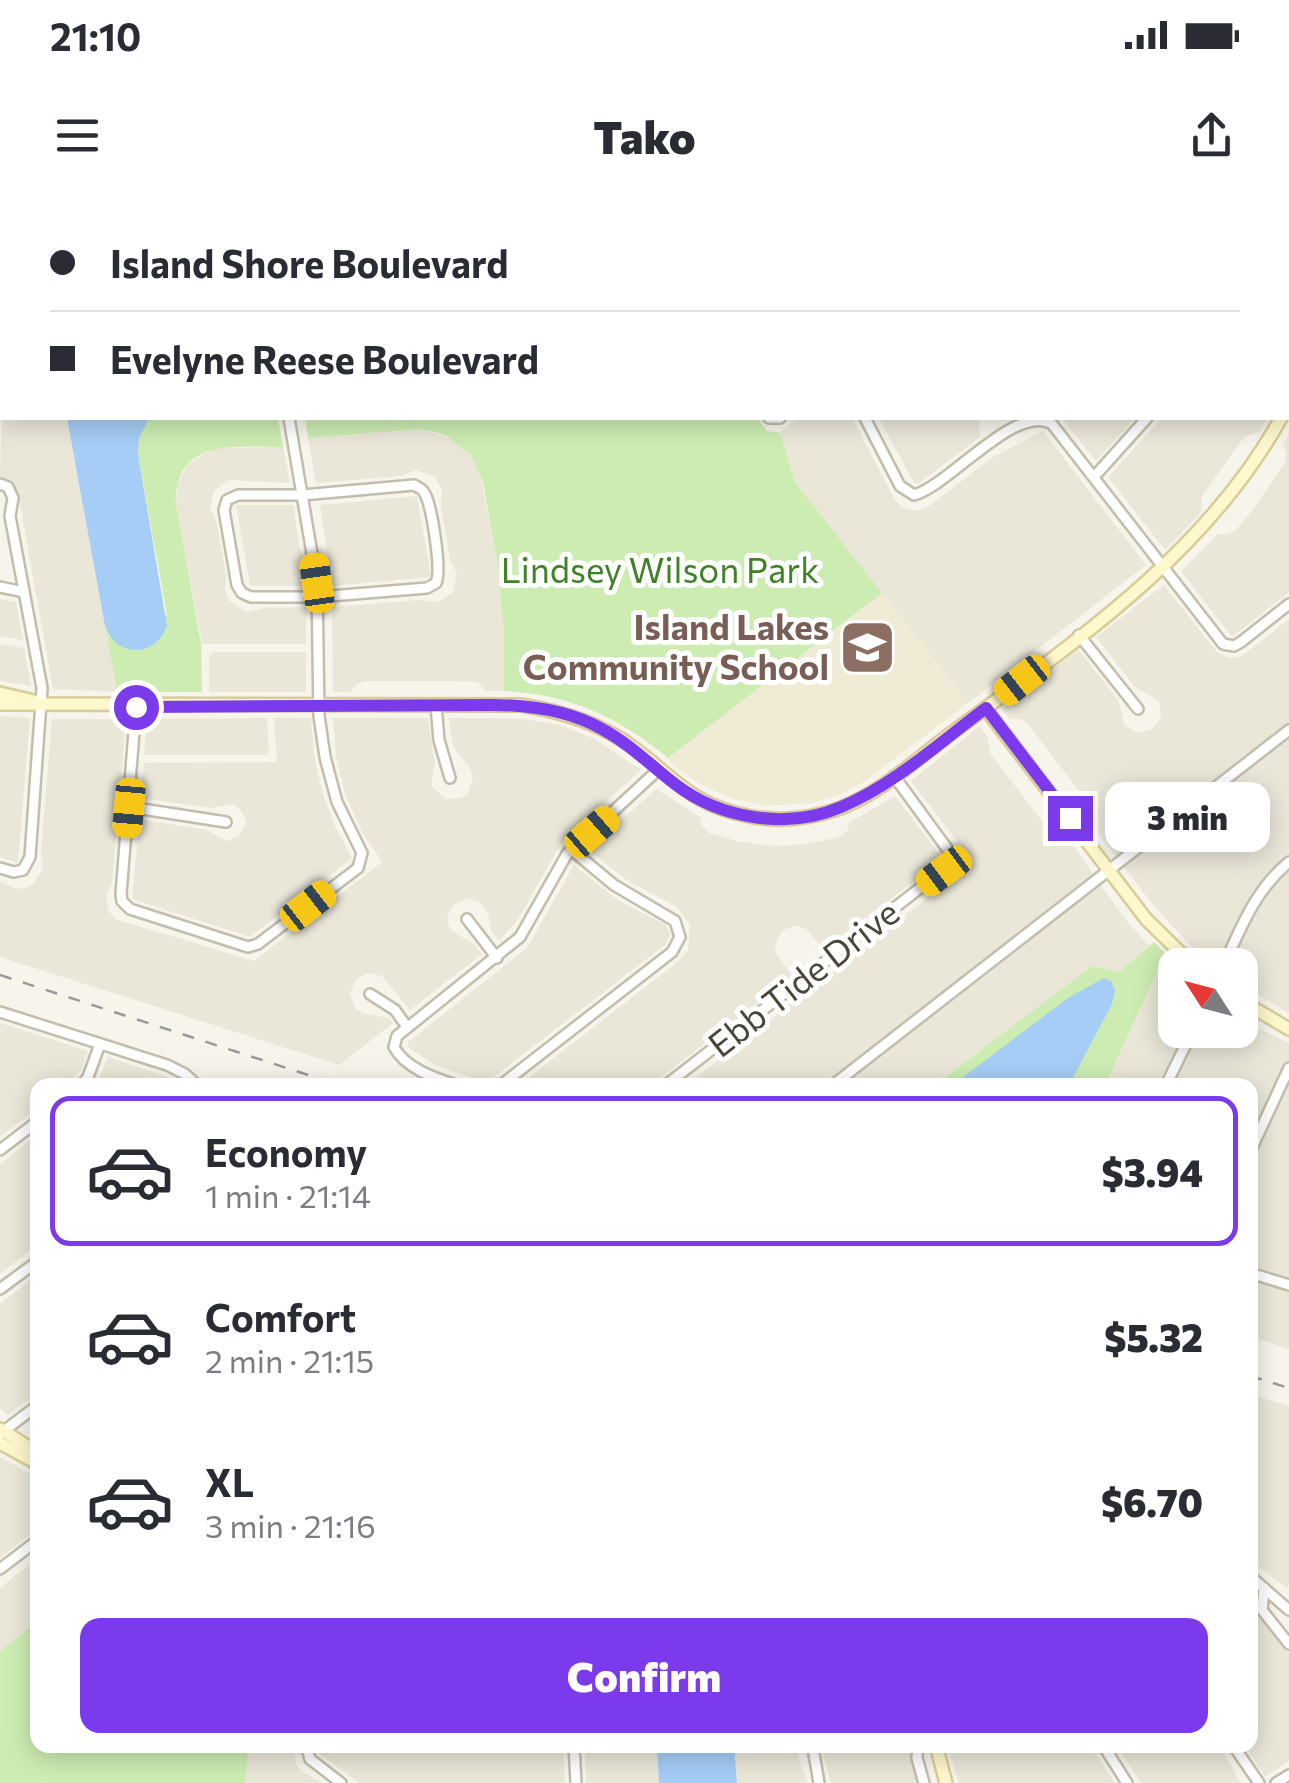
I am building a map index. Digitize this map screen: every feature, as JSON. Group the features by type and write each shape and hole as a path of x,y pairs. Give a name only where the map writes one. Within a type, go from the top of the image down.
{"street":[{"path":"136,707 121,894 124,906 243,946 258,944 362,862 362,853 332,788 319,706 318,597 290,420"},
{"path":"866,420 900,486 908,494 921,494 993,441 1036,420"},
{"path":"1041,420 1052,424 1219,641 1226,646 1241,642 1289,604"},
{"path":"1094,477 1145,420"},
{"path":"0,704 522,705 574,716 622,740 703,802 746,816 804,818 839,808 894,776 1164,568 1224,504 1259,457 1280,420"},
{"path":"0,484 8,487 14,498 5,514 24,592 43,703 30,856 23,870 0,868"},
{"path":"414,485 420,488 427,500 440,571 436,583 427,588 318,597 251,597 242,593 237,585 224,510 227,500 238,494 302,495 414,485"},
{"path":"0,587 24,592"},
{"path":"1079,635 1138,708"},
{"path":"0,693 43,703"},
{"path":"436,705 439,740 450,778"},
{"path":"986,708 1146,919 1176,948"},
{"path":"843,1078 1289,730"},
{"path":"440,1078 413,1066 398,1054 394,1046 397,1036 497,958 526,928 563,860 658,770"},
{"name":"Ebb Tide Drive","path":"675,1078 951,864 951,854 894,776"},
{"path":"129,808 226,822"},
{"path":"511,1078 672,952 678,943 680,932 670,917 614,885 572,850"},
{"path":"1232,948 1252,904 1274,874 1289,862"},
{"path":"467,920 497,958"},
{"path":"370,994 394,1010 407,1027"},
{"path":"1258,1011 1289,1029"},
{"path":"0,1012 168,1065 190,1078"},
{"path":"87,1078 100,1044"},
{"path":"1169,1078 1184,1048"},
{"path":"1258,1135 1289,1068"},
{"path":"0,1150 30,1126"},
{"path":"0,1289 30,1268"},
{"path":"1258,1275 1289,1285"},
{"path":"1,1434 30,1411"},
{"path":"1,1434 30,1448"},
{"path":"1,1434 30,1458"},
{"path":"0,1569 30,1546"},
{"path":"1258,1583 1287,1605"},
{"path":"1264,1588 1262,1610 1289,1644"},
{"path":"308,1753 310,1759 341,1783"},
{"path":"574,1753 576,1783"},
{"path":"813,1753 819,1783"},
{"path":"917,1753 924,1783"},
{"path":"938,1753 946,1783"},
{"path":"1108,1753 1127,1783"},
{"path":"1238,1753 1258,1783"},
{"path":"1276,1783 1289,1775"}],"shaded area":[{"path":"1,420 67,420 117,692 53,689 18,493 10,481 0,479"},
{"path":"796,420 853,420 895,500 916,511 929,506 993,457 1043,431 1146,565 968,703 795,482 780,433"},
{"path":"880,420 979,420 980,437 918,484"},
{"path":"1064,420 1133,420 1096,461"},
{"path":"1160,420 1266,420 1260,431 1244,437 1202,496 1201,513 1165,550 1108,477"},
{"path":"421,429 455,440 471,455 480,473 497,560 504,632 504,691 486,691 477,682 365,681 356,684 351,692 333,692 332,607 438,602 453,592 457,574 450,559 442,490 435,477 416,470 401,476 316,483 308,438"},
{"path":"1289,433 1289,592 1232,637 1181,571 1218,534 1236,530 1251,512 1284,464 1283,445"},
{"path":"283,447 290,483 228,480 214,491 210,508 217,523 229,601 248,612 306,607 306,644 202,644 176,504 178,482 188,464 213,448"},
{"path":"417,496 431,577 332,586 320,505"},
{"path":"236,505 293,505 306,586 250,586"},
{"path":"1164,585 1217,652 1229,658 1242,656 1289,619 1289,1013 1258,995 1258,948 1194,948 1189,944 1154,906 1083,814 1082,795 1028,724 1010,719 1002,709 1078,649 1118,700 1125,726 1137,733 1151,730 1161,718 1159,701 1135,687 1096,637"},
{"name":"Island Lakes Community School","path":"882,593 968,703 865,781 812,803 769,806 733,799 695,781 672,764 668,758"},
{"path":"0,599 16,602 23,640 0,636"},
{"path":"0,644 24,648 31,686 0,681"},
{"path":"306,652 306,692 209,692 209,655"},
{"path":"0,716 30,718 18,863 0,857"},
{"path":"267,718 266,755 144,755 147,719"},
{"path":"274,718 311,718 322,791 352,858 250,937 132,899 139,819 207,830 227,841 239,836 246,823 242,811 232,804 211,808 141,798 144,763 277,762"},
{"path":"333,718 428,718 435,763 431,785 445,799 467,794 473,778 453,746 449,718 523,719 560,725 595,739 641,770 563,840 517,921 499,941 481,903 467,898 453,905 447,917 450,930 474,944 482,954 410,1010 382,976 368,973 356,979 350,993 355,1008 389,1018 393,1023 339,1065 0,957 0,881 15,889 25,888 33,884 43,868 41,851 52,719 126,719 112,883 106,897 115,919 254,961 382,862 361,830 345,794 336,757"},
{"path":"980,726 987,736 990,753 1044,824 1052,830 1062,830 1149,946 1119,972 1092,966 944,1078 695,1078 960,873 965,861 963,849 911,781"},
{"path":"656,789 700,817 709,833 774,846 839,837 850,822 895,796 943,859 825,950 805,928 783,930 775,951 792,976 660,1078 528,1078 688,950 690,925 677,907 628,881 589,850"},
{"path":"574,865 616,899 666,925 670,934 666,944 492,1078 472,1078 433,1064 408,1047 408,1042 527,948"},
{"path":"1158,970 1158,1048 1258,1048 1258,1028 1289,1043 1289,1349 1258,1339 1258,1078 1108,1078"},
{"path":"0,1023 88,1051 82,1069 74,1078 30,1078 30,1113 0,1137"},
{"path":"108,1057 170,1078 100,1078"},
{"path":"30,1140 30,1250 0,1274 0,1164"},
{"path":"30,1280 30,1398 8,1415 0,1408 0,1304"},
{"path":"1258,1396 1289,1406 1286,1588 1258,1565"},
{"path":"0,1457 30,1474 30,1534 0,1558"},
{"path":"30,1564 30,1627 0,1651 0,1588"},
{"path":"1258,1615 1289,1654 1289,1761 1265,1777 1250,1753 1258,1753"},
{"path":"248,1753 295,1753 302,1772 323,1783 245,1783"},
{"path":"318,1753 563,1753 565,1783 360,1783"},
{"path":"585,1753 657,1753 659,1783 586,1783"},
{"path":"735,1753 799,1753 808,1783 737,1783"},
{"path":"914,1753 920,1783 831,1783 823,1754"},
{"path":"950,1753 1095,1753 1115,1783 958,1783"},
{"path":"1121,1753 1224,1753 1241,1783 1141,1783"}],"green space":[{"path":"147,420 278,420 283,447 212,450 185,467 178,482 176,504 201,644 202,692 117,692 105,626 109,636 167,615 138,454"},
{"name":"Lindsey Wilson Park","path":"305,420 759,420 767,431 780,433 795,482 882,593 668,758 631,731 592,710 550,697 504,691 504,632 497,560 483,482 471,455 445,435 421,429 308,438"},
{"path":"1154,942 1160,948 1158,970 1108,1078 944,1078 1092,966 1119,972"},
{"path":"30,1627 30,1753 248,1753 245,1783 0,1783 0,1651"}],"water":[{"path":"67,420 148,420 139,439 138,454 167,626 154,644 136,650 118,644 105,626"},
{"path":"1104,978 1111,981 1115,990 1112,1004 1073,1078 962,1078 1068,998"},
{"path":"657,1753 735,1753 737,1783 659,1783"}],"railway":[{"path":"0,975 317,1078"},
{"path":"1258,1378 1289,1388"}],"place":[{"name":"Island Lakes Community School","path":"868,648"}],"route":[{"path":"136,707 522,705 574,716 601,728 703,802 746,816 775,820 804,818 868,794 986,708 1070,818"}]}
